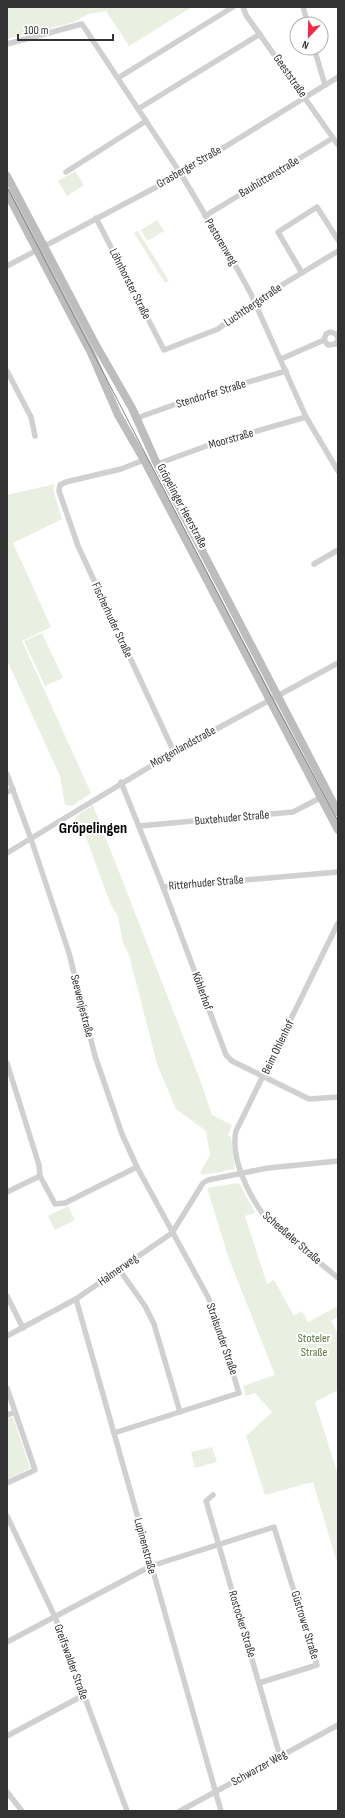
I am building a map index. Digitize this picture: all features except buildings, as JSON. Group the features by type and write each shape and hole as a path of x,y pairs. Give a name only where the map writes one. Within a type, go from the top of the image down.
{"main road":[{"name":"Gröpelinger Heerstraße","path":"7,176 97,347 137,418 157,464 338,830"},
{"name":"Gröpelinger Heerstraße","path":"7,193 91,353 118,415 338,812"}],"street":[{"path":"118,78 233,7"},
{"name":"Geeststraße","path":"243,7 260,34 338,145"},
{"name":"Pastorenweg","path":"7,44 82,24 181,174 239,272 281,359 306,417 338,471"},
{"path":"138,109 260,34"},
{"path":"316,56 325,85"},
{"name":"Grasberger Straße","path":"7,266 181,174 338,77"},
{"path":"66,172 146,122"},
{"name":"Bauhüttenstraße","path":"205,216 333,138"},
{"path":"302,273 278,232 317,207 338,240"},
{"name":"Löhnhorster Straße","path":"96,218 164,350"},
{"name":"Luchtbergstraße","path":"164,350 218,330 254,302 338,251"},
{"path":"281,359 324,340 326,334 330,332 336,334 338,339 336,344 332,346 328,345 324,340"},
{"path":"7,371 31,417 35,436"},
{"name":"Stendorfer Straße","path":"137,418 190,399 286,371"},
{"name":"Moorstraße","path":"157,464 211,444 306,417"},
{"name":"Fischerhuder Straße","path":"144,460 121,469 60,485 60,497 74,537 174,752"},
{"path":"314,564 338,550"},
{"name":"Morgenlandstraße","path":"7,853 121,782 338,663"},
{"name":"Seewenjestraße","path":"7,774 70,953 102,1078 122,1134 136,1167 172,1233"},
{"name":"Ritterhuder Straße","path":"121,782 163,887 338,872"},
{"path":"7,792 13,789"},
{"name":"Buxtehuder Straße","path":"139,826 293,812 322,797"},
{"name":"Köhlerhof","path":"163,887 226,1055 232,1061 309,1099 338,1097"},
{"name":"Beim Ohlenhof","path":"241,1173 234,1139 236,1131 338,923"},
{"path":"7,1063 39,1165 40,1176 55,1204 59,1205 136,1167"},
{"path":"241,1173 268,1168 338,1161"},
{"name":"Halmerweg","path":"7,1336 76,1299 172,1233 203,1183 208,1180 241,1173"},
{"name":"Scheeßeler Straße","path":"241,1173 252,1197 265,1217 338,1278"},
{"path":"7,1192 40,1176"},
{"name":"Stralsunder Straße","path":"172,1233 214,1311 239,1393 180,1412"},
{"path":"114,1433 180,1412 154,1324 145,1306 119,1269"},
{"path":"7,1296 23,1328"},
{"name":"Lupinenstraße","path":"76,1299 214,1793 221,1811"},
{"path":"7,1388 35,1470 7,1483"},
{"path":"7,1415 15,1412"},
{"name":"Rostocker Straße","path":"213,1495 206,1501 280,1756"},
{"name":"Greifswalder Straße","path":"7,1516 55,1617 127,1811"},
{"name":"Güstrower Straße","path":"218,1544 274,1527 317,1665 259,1683"},
{"path":"7,1642 151,1566 218,1544"},
{"path":"7,1736 84,1695"},
{"name":"Schwarzer Weg","path":"180,1811 338,1725"},
{"path":"7,1792 22,1811"}],"green space":[{"path":"7,7 192,7 129,46 106,11 89,14 75,22 7,39"},
{"path":"75,171 84,185 67,196 58,181"},
{"path":"157,220 164,231 147,241 141,230"},
{"path":"138,231 169,281 165,283 134,233"},
{"path":"55,484 53,490 62,519 13,543 51,627 22,641 91,793 72,806 65,805 60,776 7,660 7,495"},
{"path":"42,633 63,678 45,686 24,641"},
{"path":"93,805 202,1085 212,1115 232,1125 228,1135 231,1137 235,1169 204,1175 200,1173 210,1155 206,1131 176,1109 157,1064 129,955 123,943 118,916 111,905 84,832 75,817"},
{"name":"Stoteler Straße","path":"237,1183 240,1184 255,1213 245,1216 267,1284 274,1280 294,1316 302,1311 308,1322 338,1306 338,1317 331,1321 338,1333 338,1390 315,1402 338,1475 338,1566 313,1482 265,1495 246,1436 272,1412 255,1393 246,1396 243,1386 275,1375 229,1259 207,1188"},
{"path":"68,1206 75,1220 55,1230 48,1216"},
{"path":"13,1417 30,1468 7,1480 7,1418"},
{"path":"212,1447 217,1462 195,1468 191,1452"}],"tram line":[{"path":"7,187 272,698 338,821"}],"district":[{"name":"Gröpelingen","path":"93,828"}]}
